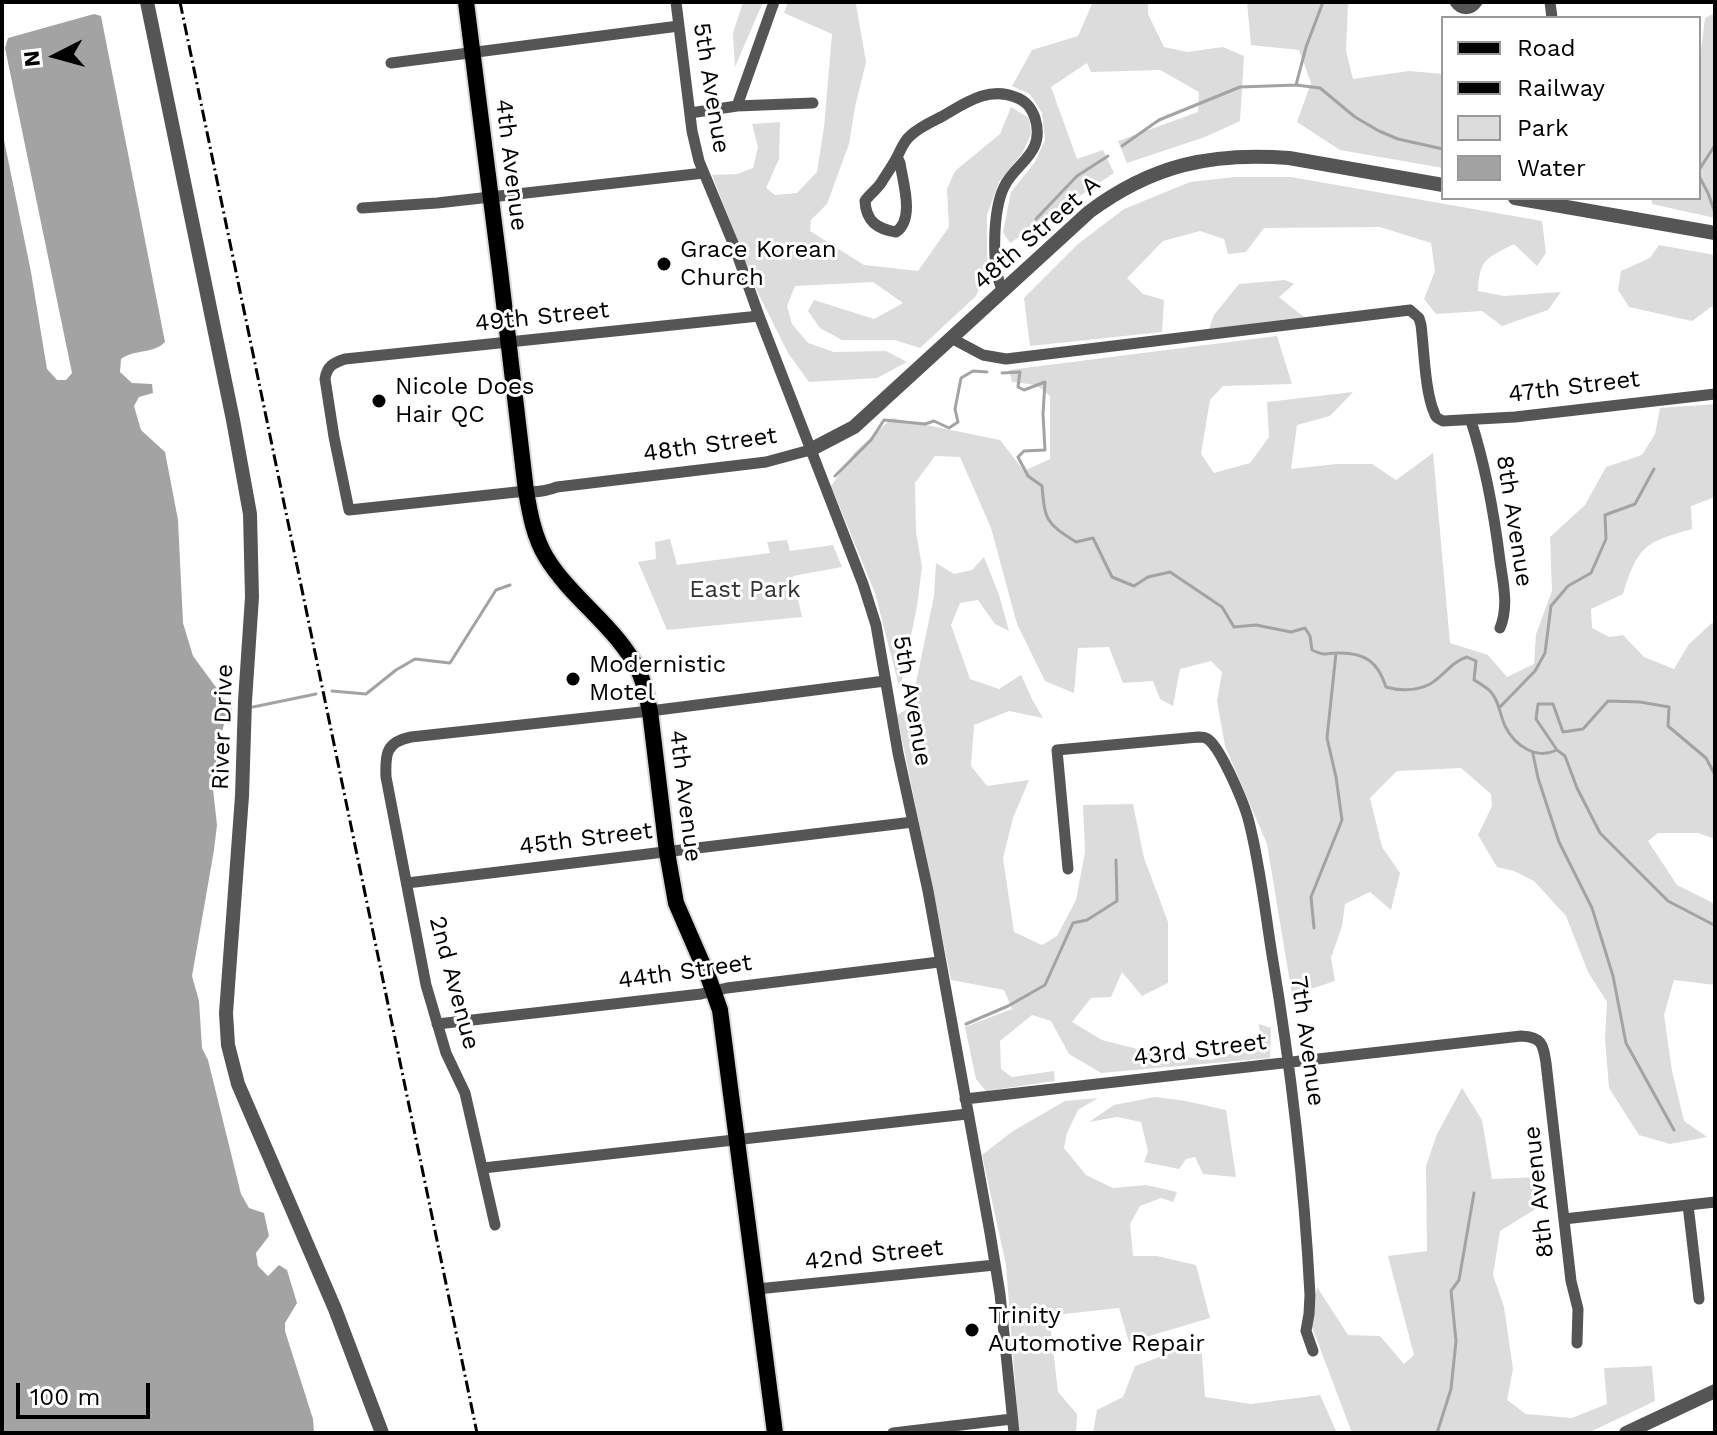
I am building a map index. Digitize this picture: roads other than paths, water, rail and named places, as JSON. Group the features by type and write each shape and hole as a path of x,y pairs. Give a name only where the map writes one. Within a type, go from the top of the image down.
{"main road":[{"name":"4th Avenue","path":"466,2 526,491 544,553 561,579 626,650 640,674 650,711 676,903 720,1010 775,1433"}],"street":[{"name":"River Drive","path":"147,2 234,425 251,523 252,597 242,796 226,1013 228,1045 238,1084 335,1309 382,1433"},
{"name":"5th Avenue","path":"676,2 695,148 876,625 898,753 928,891 995,1265 1014,1433"},
{"path":"737,106 774,2"},
{"path":"1455,2 1467,9 1477,2"},
{"path":"391,63 679,26"},
{"path":"897,157 907,212 901,228 896,232 872,222 867,215 865,201 880,185 904,142 960,106 986,94 1008,94 1026,102 1036,121 1036,140 1023,164 1004,187 996,219 996,256 1002,289"},
{"path":"690,113 737,106 813,103"},
{"name":"48th Street A","path":"951,338 1002,289 1111,195 1144,178 1185,164 1227,157 1266,156 1441,185"},
{"path":"362,208 437,203 704,173"},
{"path":"1526,200 1715,233"},
{"name":"47th Street","path":"951,338 983,355 1006,359 1402,310 1414,312 1419,318 1428,384 1434,412 1439,420 1471,421 1715,394"},
{"name":"49th Street","path":"349,510 326,388 330,366 345,359 759,316"},
{"name":"48th Street","path":"349,510 526,491 534,493 557,487 766,462 810,450 854,427 951,338"},
{"name":"8th Avenue","path":"1471,421 1482,453 1492,500 1504,595 1504,618 1500,628"},
{"path":"650,711 885,681"},
{"name":"2nd Avenue","path":"495,1225 465,1093 446,1053 426,985 391,812 386,777 389,749 399,739 411,737 650,711"},
{"name":"7th Avenue","path":"1068,869 1057,750 1198,737 1205,737 1214,746 1242,801 1258,864 1298,1132 1308,1264 1309,1314 1306,1331 1313,1351"},
{"name":"45th Street","path":"407,883 913,822"},
{"name":"44th Street","path":"437,1024 939,962"},
{"name":"43rd Street","path":"965,1099 1521,1036 1536,1038"},
{"name":"8th Avenue","path":"1536,1038 1544,1050 1546,1063 1571,1281 1578,1309 1577,1343"},
{"path":"483,1168 967,1114"},
{"path":"1564,1219 1715,1202"},
{"path":"1688,1205 1699,1299"},
{"name":"42nd Street","path":"757,1289 995,1265"},
{"path":"1626,1433 1715,1391"},
{"path":"893,1433 1012,1419"}],"water":[{"path":"94,14 101,16 165,342 121,359 120,372 132,383 152,384 153,393 139,397 134,406 141,430 165,452 178,520 183,623 193,656 232,709 224,724 217,753 213,789 217,825 192,976 199,1001 202,1048 208,1060 241,1194 249,1208 264,1213 269,1236 256,1253 258,1266 268,1276 279,1265 287,1270 297,1303 285,1323 285,1331 313,1419 314,1433 2,1433 2,130 47,369 57,380 66,380 72,373 5,48 8,38"}],"waterway":[{"path":"1296,85 1323,2"},
{"path":"1122,146 1159,120 1240,87 1296,85 1320,88 1355,117 1379,131 1398,139 1441,149"},
{"path":"1701,167 1715,145"},
{"path":"1036,219 1077,176 1108,156"},
{"path":"1701,180 1715,213"},
{"path":"835,476 871,440 884,420 925,424 934,421 949,428 958,422 955,409 961,378 973,371 987,372"},
{"path":"1002,373 1020,372 1018,387 1024,390 1045,382 1045,450 1024,451 1018,457 1028,476 1042,486 1049,520 1076,542 1093,538 1112,577 1134,586 1148,577 1170,572 1222,607 1234,627 1256,625 1291,632 1305,628 1312,650 1323,654 1347,653 1363,657 1379,671 1386,687 1408,690 1425,686 1467,657 1476,661 1474,680 1493,695 1509,733 1520,745 1534,752 1557,750 1536,719 1538,704 1553,704 1563,732 1583,729 1608,701 1669,707 1668,726 1706,758 1715,775"},
{"path":"1500,707 1535,671 1545,653 1551,606 1568,586 1591,573 1606,539 1605,515 1635,504 1654,469"},
{"path":"332,691 366,694 415,659 450,663 496,590 510,585"},
{"path":"1314,928 1311,897 1342,820 1327,738 1336,653"},
{"path":"253,707 316,694"},
{"path":"1557,750 1565,756 1600,833 1668,901 1714,925"},
{"path":"1533,754 1559,842 1592,908 1613,976 1626,1043 1674,1130"},
{"path":"966,1024 1008,1006 1045,985 1073,923 1087,920 1117,901 1116,860"},
{"path":"1437,1433 1451,1389 1456,1341 1451,1291 1459,1280 1474,1193"}],"railway":[{"path":"180,2 477,1433"}],"place":[{"name":"Grace Korean Church","path":"664,264"},
{"name":"Nicole Does Hair QC","path":"379,401"},
{"name":"Modernistic Motel","path":"573,679"},
{"name":"Trinity Automotive Repair","path":"972,1330"}],"park label":[{"name":"East Park","path":"745,590"}]}
